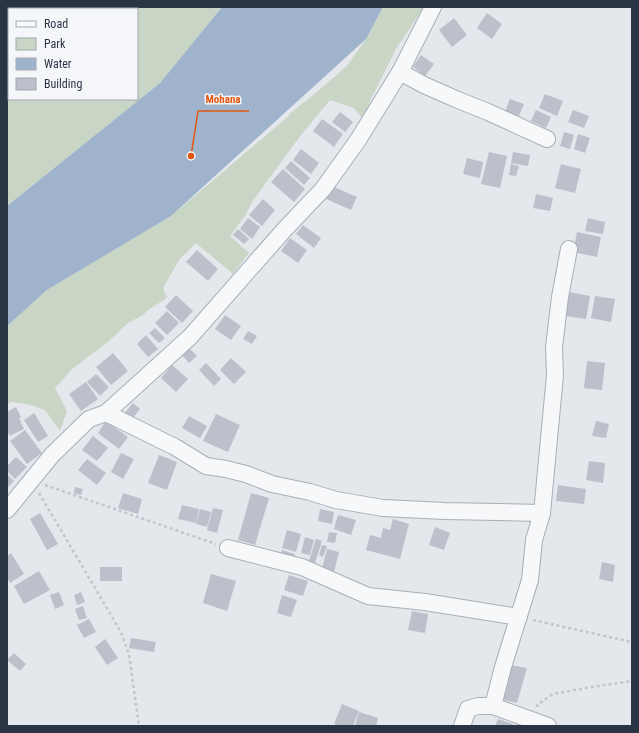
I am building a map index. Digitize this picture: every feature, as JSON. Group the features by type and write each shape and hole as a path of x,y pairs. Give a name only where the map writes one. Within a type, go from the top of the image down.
{"street":[{"path":"7,510 52,455 89,419 106,413 190,337 284,229 323,189 358,140 400,72 433,7"},
{"path":"400,72 424,85 547,139"},
{"path":"493,706 503,667 530,580 534,540 542,513 555,375 554,347 560,297 569,249"},
{"path":"106,413 176,446 206,466 246,474 272,484 310,492 336,500 383,508 542,513"},
{"path":"228,548 302,567 368,596 425,602 519,617"},
{"path":"462,726 468,709 478,706 493,706 543,724"}],"path":[{"path":"31,480 228,548"},
{"path":"31,480 121,632 129,654 139,726"},
{"path":"519,617 632,642"},
{"path":"543,724 537,705 553,694 632,680"}],"green space":[{"path":"7,7 222,7 160,83 7,206"},
{"path":"383,7 424,7 396,49 369,103 370,105 362,118 354,108 330,100 301,135 262,188 252,202 245,216 230,236 249,253 233,274 196,243 179,260 163,288 167,298 143,315 128,323 108,342 72,369 55,388 67,411 60,431 45,410 27,404 10,402 7,406 7,326 47,290 171,216 346,67 366,39"}],"water":[{"path":"222,7 383,7 366,39 171,216 47,290 7,326 7,206 160,83"}],"building":[{"path":"487,13 502,24 492,39 477,28"},
{"path":"454,18 467,35 452,47 439,30"},
{"path":"421,55 434,64 425,76 413,67"},
{"path":"545,94 563,101 557,116 539,108"},
{"path":"510,99 524,104 518,118 505,112"},
{"path":"536,110 551,117 546,128 531,121"},
{"path":"573,110 589,116 584,128 568,122"},
{"path":"340,112 353,122 345,132 332,122"},
{"path":"322,119 343,134 334,147 313,131"},
{"path":"564,132 574,135 570,149 560,146"},
{"path":"578,134 590,138 585,153 574,149"},
{"path":"301,149 319,163 311,174 293,160"},
{"path":"489,152 507,156 500,188 481,184"},
{"path":"513,152 530,155 528,166 511,163"},
{"path":"467,158 483,162 480,178 463,174"},
{"path":"291,161 310,178 304,185 285,168"},
{"path":"511,164 519,166 516,176 509,175"},
{"path":"561,164 581,169 575,193 555,188"},
{"path":"283,169 305,189 294,202 271,182"},
{"path":"332,186 357,197 351,210 326,199"},
{"path":"536,194 553,198 550,211 533,208"},
{"path":"263,199 275,210 262,226 249,215"},
{"path":"248,218 260,227 252,239 240,229"},
{"path":"588,218 605,222 603,234 585,231"},
{"path":"303,225 321,238 314,248 296,234"},
{"path":"238,229 249,239 244,244 233,235"},
{"path":"577,232 601,237 597,257 573,252"},
{"path":"290,238 307,250 298,263 281,251"},
{"path":"197,250 218,269 208,281 186,262"},
{"path":"569,292 590,296 586,319 565,316"},
{"path":"176,295 193,311 182,323 165,307"},
{"path":"595,296 615,299 611,322 591,318"},
{"path":"167,311 179,323 167,335 155,323"},
{"path":"225,315 241,326 231,340 215,329"},
{"path":"155,328 165,338 159,343 149,333"},
{"path":"248,331 257,336 252,344 243,339"},
{"path":"146,335 158,349 148,357 137,344"},
{"path":"189,348 197,356 189,363 182,355"},
{"path":"113,353 128,371 111,385 96,367"},
{"path":"231,358 246,372 234,384 220,370"},
{"path":"587,361 605,363 602,390 584,388"},
{"path":"206,363 221,379 214,386 199,370"},
{"path":"172,365 188,379 176,392 161,378"},
{"path":"96,374 109,387 100,396 87,382"},
{"path":"86,382 98,399 81,411 69,394"},
{"path":"133,403 140,409 130,422 123,415"},
{"path":"16,407 21,417 19,418 24,429 10,436 7,431 7,412"},
{"path":"34,413 48,436 38,442 24,420"},
{"path":"216,414 240,425 228,452 203,441"},
{"path":"189,416 207,426 200,438 182,428"},
{"path":"106,421 128,437 119,449 98,433"},
{"path":"596,421 609,424 606,438 592,436"},
{"path":"25,430 42,453 27,464 10,441"},
{"path":"93,436 108,448 97,461 82,450"},
{"path":"121,453 134,459 123,479 111,472"},
{"path":"159,455 177,462 167,490 148,483"},
{"path":"16,457 27,467 15,479 7,471 7,466"},
{"path":"87,459 106,473 97,485 78,470"},
{"path":"589,461 605,463 603,483 586,480"},
{"path":"7,474 14,481 7,488"},
{"path":"558,485 586,489 584,504 556,501"},
{"path":"75,487 83,489 81,495 74,493"},
{"path":"123,493 142,499 138,514 118,508"},
{"path":"251,493 269,498 255,545 238,540"},
{"path":"182,505 199,509 196,523 178,519"},
{"path":"213,508 223,510 217,533 207,530"},
{"path":"200,509 211,512 207,527 196,524"},
{"path":"320,509 334,512 332,524 318,521"},
{"path":"40,513 58,544 47,550 30,519"},
{"path":"338,515 356,520 351,535 334,529"},
{"path":"393,519 409,524 400,559 366,550 370,535 381,538 383,528 390,530"},
{"path":"435,527 450,533 444,550 429,545"},
{"path":"287,530 301,534 296,552 282,548"},
{"path":"329,532 337,533 335,543 327,542"},
{"path":"305,537 314,540 310,555 301,553"},
{"path":"316,539 322,541 315,563 309,561"},
{"path":"322,545 327,546 323,557 319,555"},
{"path":"327,549 339,552 334,572 322,569"},
{"path":"282,550 295,554 293,562 280,559"},
{"path":"11,553 24,574 10,583 7,578 7,556"},
{"path":"602,562 615,565 613,582 599,579"},
{"path":"100,567 122,567 122,581 100,581"},
{"path":"39,571 50,590 24,604 14,586"},
{"path":"211,574 236,581 227,611 203,603"},
{"path":"289,575 308,581 303,596 284,590"},
{"path":"59,592 64,605 55,609 50,595"},
{"path":"81,592 85,602 77,605 74,595"},
{"path":"282,595 297,600 291,617 277,613"},
{"path":"83,606 87,618 79,620 75,609"},
{"path":"412,611 428,614 425,633 408,630"},
{"path":"89,619 96,632 84,638 77,625"},
{"path":"131,638 156,642 154,652 129,648"},
{"path":"105,639 118,658 107,665 95,647"},
{"path":"14,653 26,664 20,671 7,660"},
{"path":"511,665 527,668 517,703 500,699"},
{"path":"342,704 359,711 353,726 338,726 334,724"},
{"path":"359,712 378,718 376,726 355,726"},
{"path":"498,719 513,724 512,726 495,726"}],"place":[{"name":"Mohana","path":"191,156"}]}
